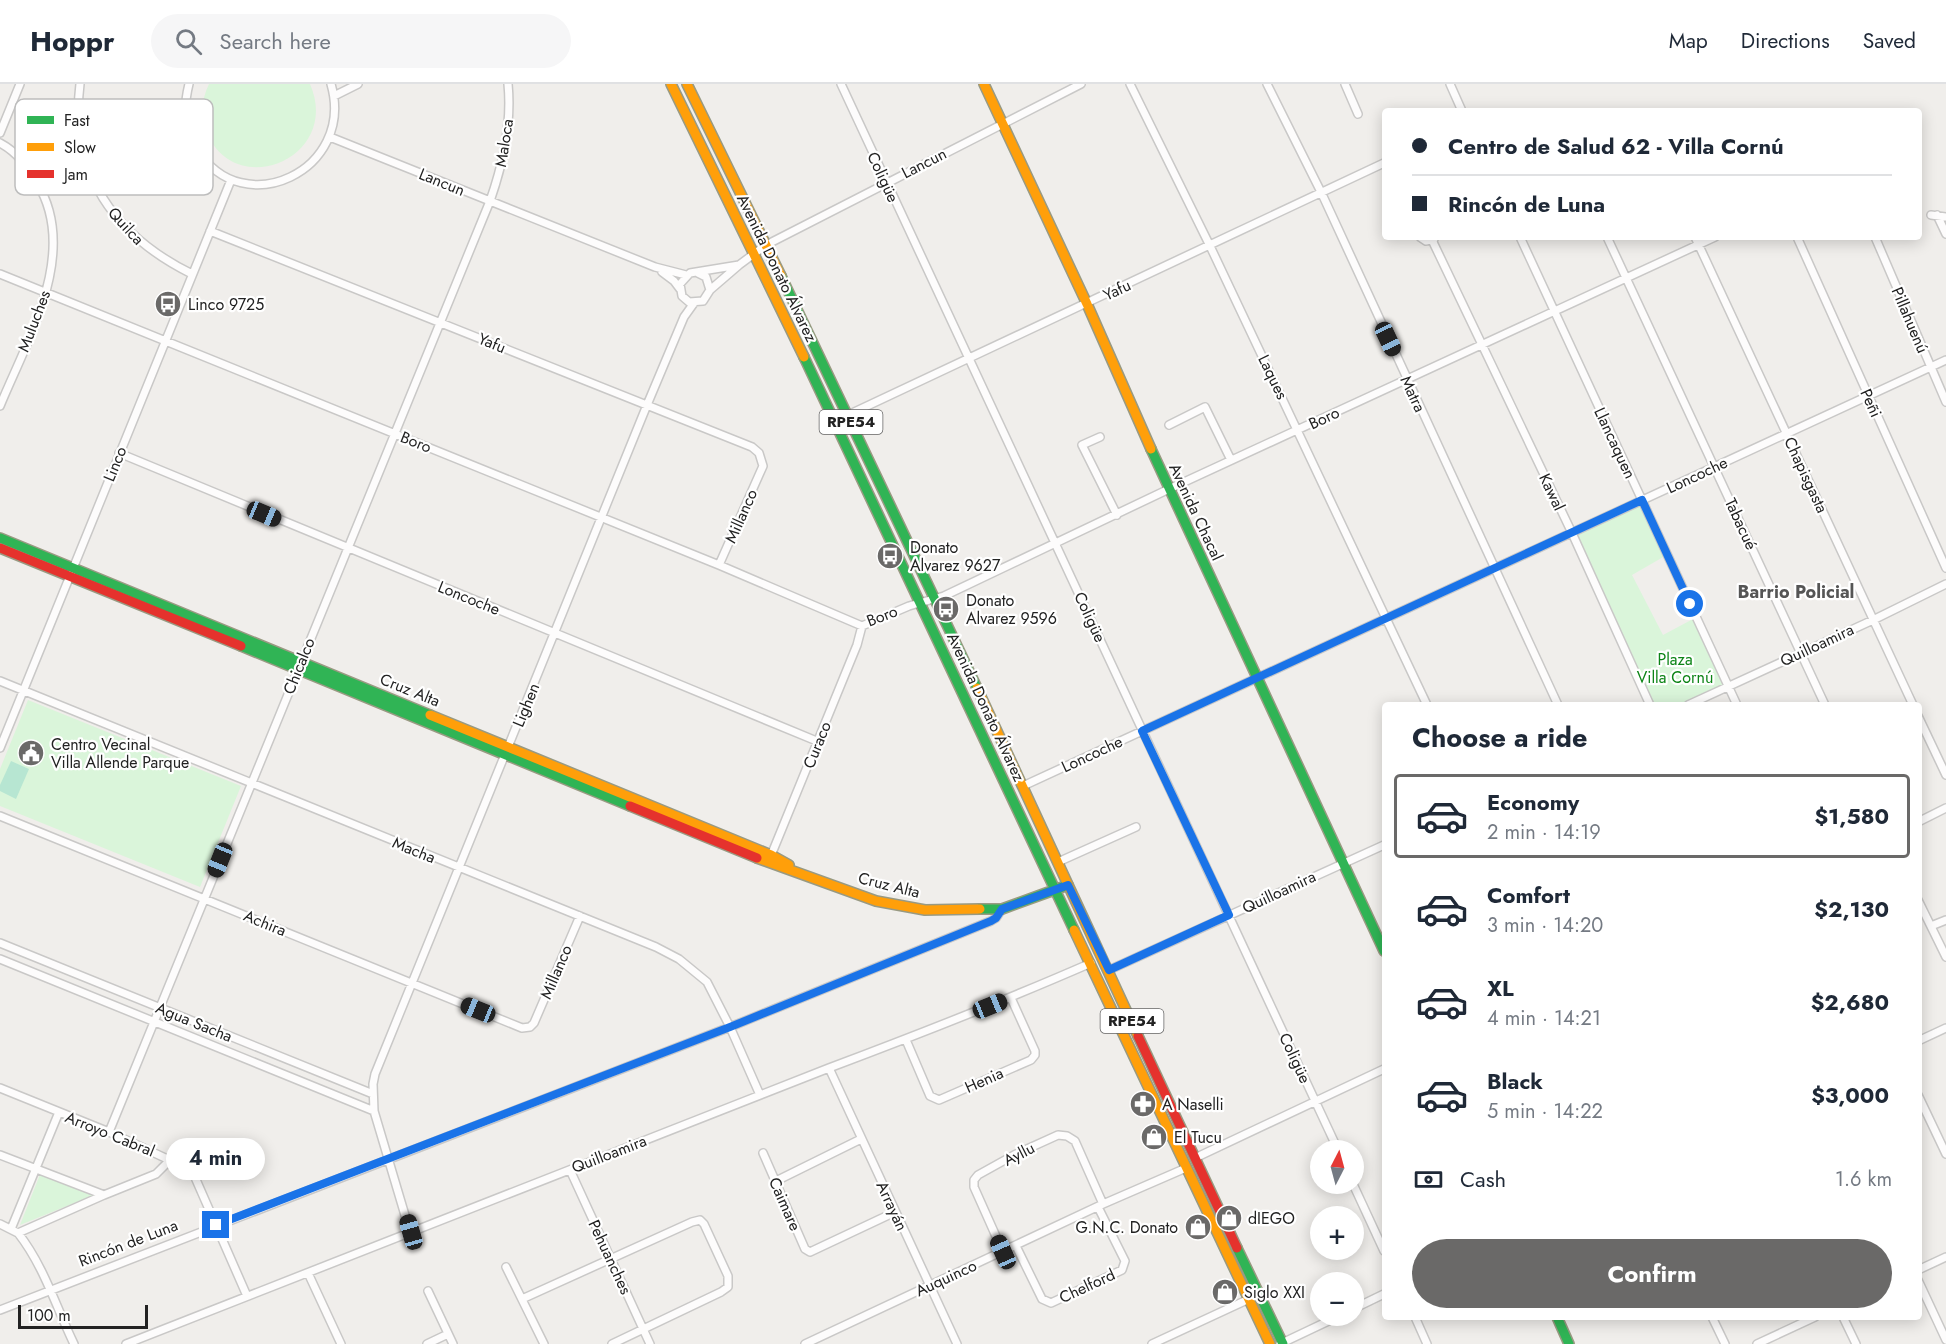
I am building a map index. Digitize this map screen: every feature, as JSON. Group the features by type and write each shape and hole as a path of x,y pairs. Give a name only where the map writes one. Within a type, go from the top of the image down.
{"main road":[{"name":"Avenida Donato Álvarez","path":"670,84 754,252 921,602 1270,1344"},
{"name":"Avenida Donato Álvarez","path":"687,84 935,599 1282,1344"},
{"name":"Avenida Chacal","path":"984,84 1382,947"},
{"name":"Cruz Alta","path":"0,538 71,572 807,875 876,901 900,906 966,911 1002,909"},
{"name":"Cruz Alta","path":"0,548 71,572"},
{"name":"Rincón de Luna","path":"1002,909 1068,885"},
{"path":"1558,1320 1569,1344"}],"street":[{"path":"0,134 20,84"},
{"name":"Quilca","path":"79,99 80,84"},
{"path":"185,99 189,84"},
{"path":"213,167 231,180 253,184 272,183 291,178 307,168 321,154 330,137 336,110 331,84"},
{"path":"334,96 358,84"},
{"name":"Maloca","path":"490,201 506,141 509,116 508,84"},
{"name":"Coligüe","path":"841,84 1333,1140"},
{"name":"Lancun","path":"654,267 669,276 689,302 694,303 706,298 710,290 754,252 766,245 1081,84"},
{"name":"Laques","path":"1130,84 1298,430 1425,702"},
{"name":"Matra","path":"1267,84 1322,194 1557,702"},
{"path":"1344,84 1358,114"},
{"path":"1450,84 1461,108"},
{"name":"Lancun","path":"330,137 654,267 686,275 739,265"},
{"name":"Muluches","path":"0,143 15,154"},
{"name":"Yafu","path":"848,415 1382,164"},
{"name":"Linco","path":"0,748 231,180"},
{"name":"Muluches","path":"0,406 47,292 54,233 50,210 44,195"},
{"name":"Quilca","path":"101,195 124,227 148,249 192,274"},
{"name":"Chicalco","path":"109,1132 490,201"},
{"path":"1946,217 1934,215 1946,234"},
{"name":"Yafu","path":"210,231 752,447 759,453 763,466"},
{"name":"Kawal","path":"1435,240 1649,702"},
{"name":"Llancaquen","path":"1521,240 1736,702"},
{"name":"Tabacué","path":"1608,240 1824,702"},
{"name":"Peñi","path":"1798,240 1946,568"},
{"name":"Pillahuenú","path":"1876,240 1946,402"},
{"name":"Boro","path":"0,274 719,565 862,626 921,602 945,597 1169,489 1626,278 1696,241"},
{"name":"Chapisgasta","path":"1696,241 1912,702"},
{"path":"698,273 709,281 710,290"},
{"path":"681,292 680,284 686,275"},
{"name":"Lighen","path":"681,292 684,317"},
{"name":"Lighen","path":"373,1094 375,1074 508,751 600,518 684,317 694,303"},
{"name":"Loncoche","path":"1023,786 1946,360"},
{"path":"1169,425 1205,407 1231,460"},
{"path":"1100,437 1082,445 1117,514"},
{"name":"Loncoche","path":"119,453 347,549 819,741"},
{"name":"Millanco","path":"719,565 763,466"},
{"name":"Quilloamira","path":"1694,702 1946,584"},
{"name":"Curaco","path":"770,859 857,645 862,626"},
{"name":"Macha","path":"0,681 656,947 695,971 712,989 760,1095"},
{"path":"1922,724 1946,775"},
{"path":"1922,820 1946,808"},
{"name":"Achira","path":"0,816 522,1028 530,1027"},
{"path":"1058,862 1136,827"},
{"name":"Quilloamira","path":"1109,970 1382,846"},
{"path":"1922,908 1946,957"},
{"name":"Rincón de Luna","path":"0,1310 730,1027 991,921 1002,909"},
{"name":"Millanco","path":"530,1027 534,1023 580,916"},
{"path":"1931,926 1946,920"},
{"name":"Agua Sacha","path":"0,943 373,1094"},
{"name":"Agua Sacha","path":"0,959 374,1111"},
{"name":"Quilloamira","path":"126,1344 829,1068 906,1040 1091,963"},
{"name":"Henia","path":"906,1040 930,1096 939,1100 1031,1060 1035,1055 1011,998"},
{"path":"1922,1039 1946,1028"},
{"name":"Arrayán","path":"829,1068 957,1344"},
{"path":"1194,1158 1382,1070"},
{"name":"Arroyo Cabral","path":"0,1088 109,1132 189,1169 194,1175 247,1296"},
{"path":"373,1094 374,1111 411,1232"},
{"path":"1922,1103 1946,1154"},
{"path":"11,1229 59,1113"},
{"name":"Ayllu","path":"1003,1252 974,1187 978,1174 1014,1155 1058,1135 1074,1140 1100,1205"},
{"path":"774,1182 861,1140"},
{"name":"Caimare","path":"763,1153 805,1249 810,1252 895,1212"},
{"path":"0,1155 104,1195"},
{"path":"18,1233 156,1174 171,1159"},
{"name":"Auquinco","path":"805,1344 1100,1205 1186,1168"},
{"name":"Pehuanches","path":"570,1170 650,1344"},
{"path":"1358,1194 1382,1247"},
{"name":"Chelford","path":"1016,1246 1042,1299 1046,1302 1051,1303 1122,1270 1125,1261 1100,1205"},
{"path":"522,1299 700,1220 728,1275 728,1287 612,1344"},
{"path":"0,1224 18,1233 28,1245 74,1344"},
{"path":"1922,1268 1946,1257"},
{"path":"506,1267 544,1344"},
{"path":"308,1273 341,1344"},
{"path":"1922,1289 1946,1340"},
{"path":"428,1291 453,1344"},
{"path":"1364,1304 1382,1295"},
{"path":"1152,1344 1249,1299"},
{"path":"1416,1320 1427,1344"},
{"path":"1713,1320 1725,1344"},
{"path":"1756,1344 1808,1320"},
{"path":"1844,1320 1856,1344"},
{"path":"1282,1344 1319,1326"},
{"path":"427,1344 448,1334"}],"green space":[{"path":"209,84 310,84 316,110 311,132 299,150 281,162 261,167 240,165 221,154 213,142 213,99 204,99"},
{"name":"Plaza Villa Cornú","path":"1640,505 1665,556 1632,575 1663,635 1693,619 1724,684 1685,702 1654,702 1575,534"},
{"path":"28,700 241,786 200,887 0,806 0,769"},
{"path":"11,761 29,769 16,799 0,791 0,785"},
{"path":"41,1172 94,1195 20,1225"}],"traffic: fast":[{"path":"781,276 977,688"},
{"path":"804,357 1074,930"},
{"path":"1151,449 1382,947"},
{"path":"0,538 430,715"},
{"path":"241,646 630,806"},
{"path":"980,909 1002,909 1068,885"},
{"path":"1237,1248 1283,1344"},
{"path":"1558,1320 1569,1344"}],"traffic: slow":[{"path":"671,84 804,357"},
{"path":"687,84 781,276"},
{"path":"984,84 1087,304 1151,449"},
{"path":"977,688 1138,1036"},
{"path":"430,715 771,855 789,865"},
{"path":"757,858 876,901 925,910 980,909"},
{"path":"1074,930 1270,1344"}],"traffic: jam":[{"path":"0,548 241,646"},
{"path":"630,806 757,858"},
{"path":"1138,1036 1237,1248"}],"place":[{"name":"Linco 9725","path":"168,304"},
{"name":"Donato Alvarez 9627","path":"890,556"},
{"name":"Donato Alvarez 9596","path":"946,609"},
{"name":"Centro Vecinal Villa Allende Parque","path":"31,753"},
{"name":"A Naselli","path":"1143,1104"},
{"name":"El Tucu","path":"1154,1137"},
{"name":"dIEGO","path":"1229,1218"},
{"name":"G.N.C. Donato","path":"1198,1227"},
{"name":"Siglo XXI","path":"1225,1292"}],"district":[{"name":"Barrio Policial","path":"1796,592"}],"route":[{"path":"216,1225 730,1027 991,921 1002,909 1068,885 1109,970 1229,915 1142,731 1642,500 1690,604"}]}
